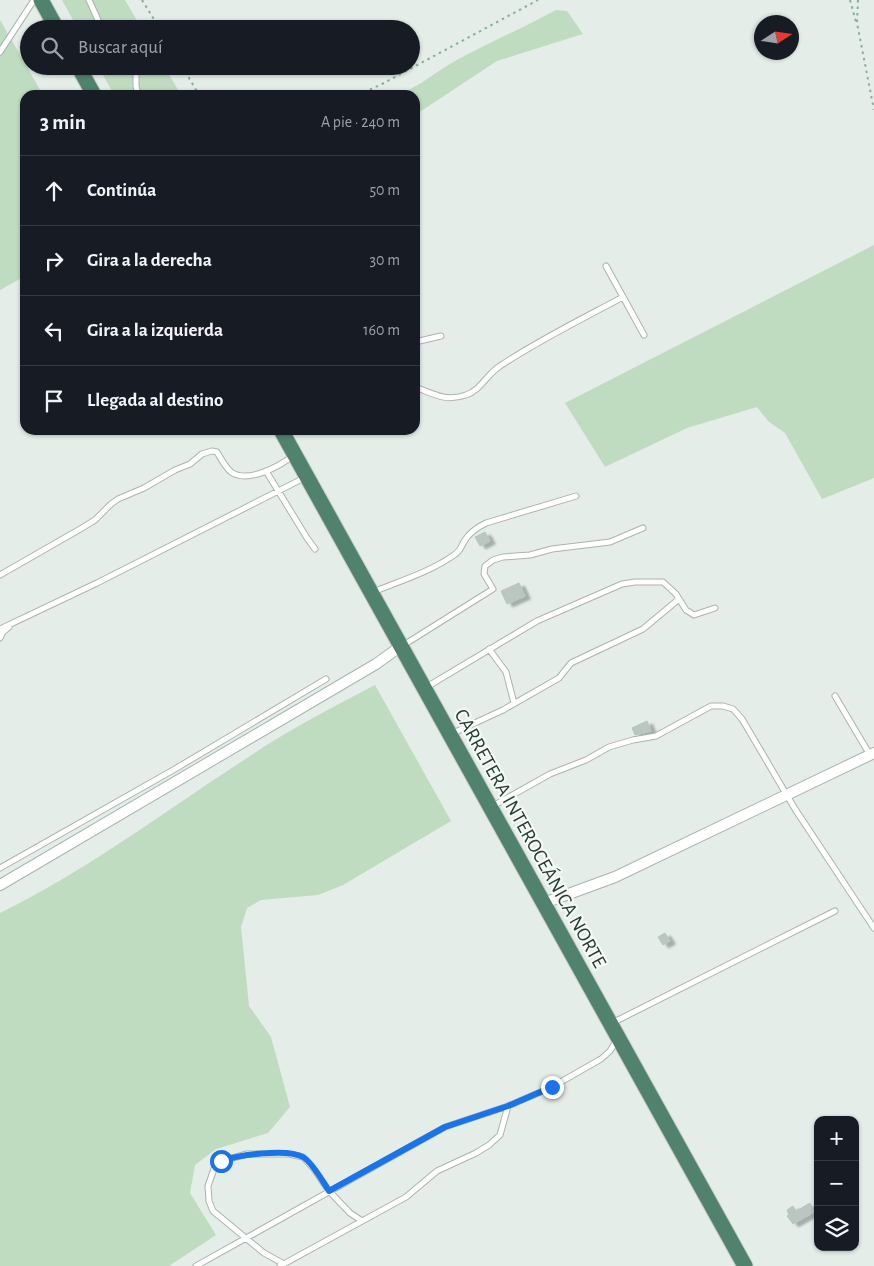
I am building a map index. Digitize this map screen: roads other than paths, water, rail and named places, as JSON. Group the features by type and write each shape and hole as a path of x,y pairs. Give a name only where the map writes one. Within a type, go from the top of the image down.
{"highway":[{"path":"41,0 52,20"},
{"path":"83,75 91,90"},
{"name":"CARRETERA INTEROCEÁNICA NORTE","path":"284,435 745,1266"}],"street":[{"path":"0,885 376,664 401,646"},
{"path":"544,904 615,877 872,754"}],"lane":[{"path":"21,20 34,0"},
{"path":"89,0 98,20"},
{"path":"0,52 20,21"},
{"path":"136,75 137,90"},
{"path":"606,266 644,336"},
{"path":"420,389 444,399 468,395 482,384 491,371 516,354 623,297"},
{"path":"420,341 441,336"},
{"path":"0,575 95,520 118,499 190,464 202,454 212,451 217,452 227,468 241,476 252,476 266,471 281,465 295,455"},
{"path":"266,471 315,549"},
{"path":"0,628 96,583 307,477"},
{"path":"372,593 436,566 454,556 460,552 466,539 476,528 486,523 576,496"},
{"path":"401,646 493,589 484,574 485,566 493,560 503,557 530,555 552,549 610,542 643,528"},
{"path":"424,688 538,621 622,584 663,582 676,594 686,610 694,615 715,608"},
{"path":"450,735 559,678 571,663 643,629 679,599"},
{"path":"0,638 3,632 15,621"},
{"path":"489,649 508,678 514,703"},
{"path":"0,868 175,769 326,679"},
{"path":"835,696 872,754"},
{"path":"490,807 550,774 586,760 609,747 656,736 711,706 723,706 733,709 742,719 795,809 874,928"},
{"path":"611,1024 834,911"},
{"path":"196,1266 445,1127 508,1106 552,1087 586,1069 610,1051 618,1037"},
{"path":"362,1221 350,1213 329,1191 303,1157 289,1154 247,1154 221,1161 214,1169 208,1186 209,1201 213,1211 264,1254 282,1265 406,1197 437,1171 489,1145 500,1135 508,1106"}]}
